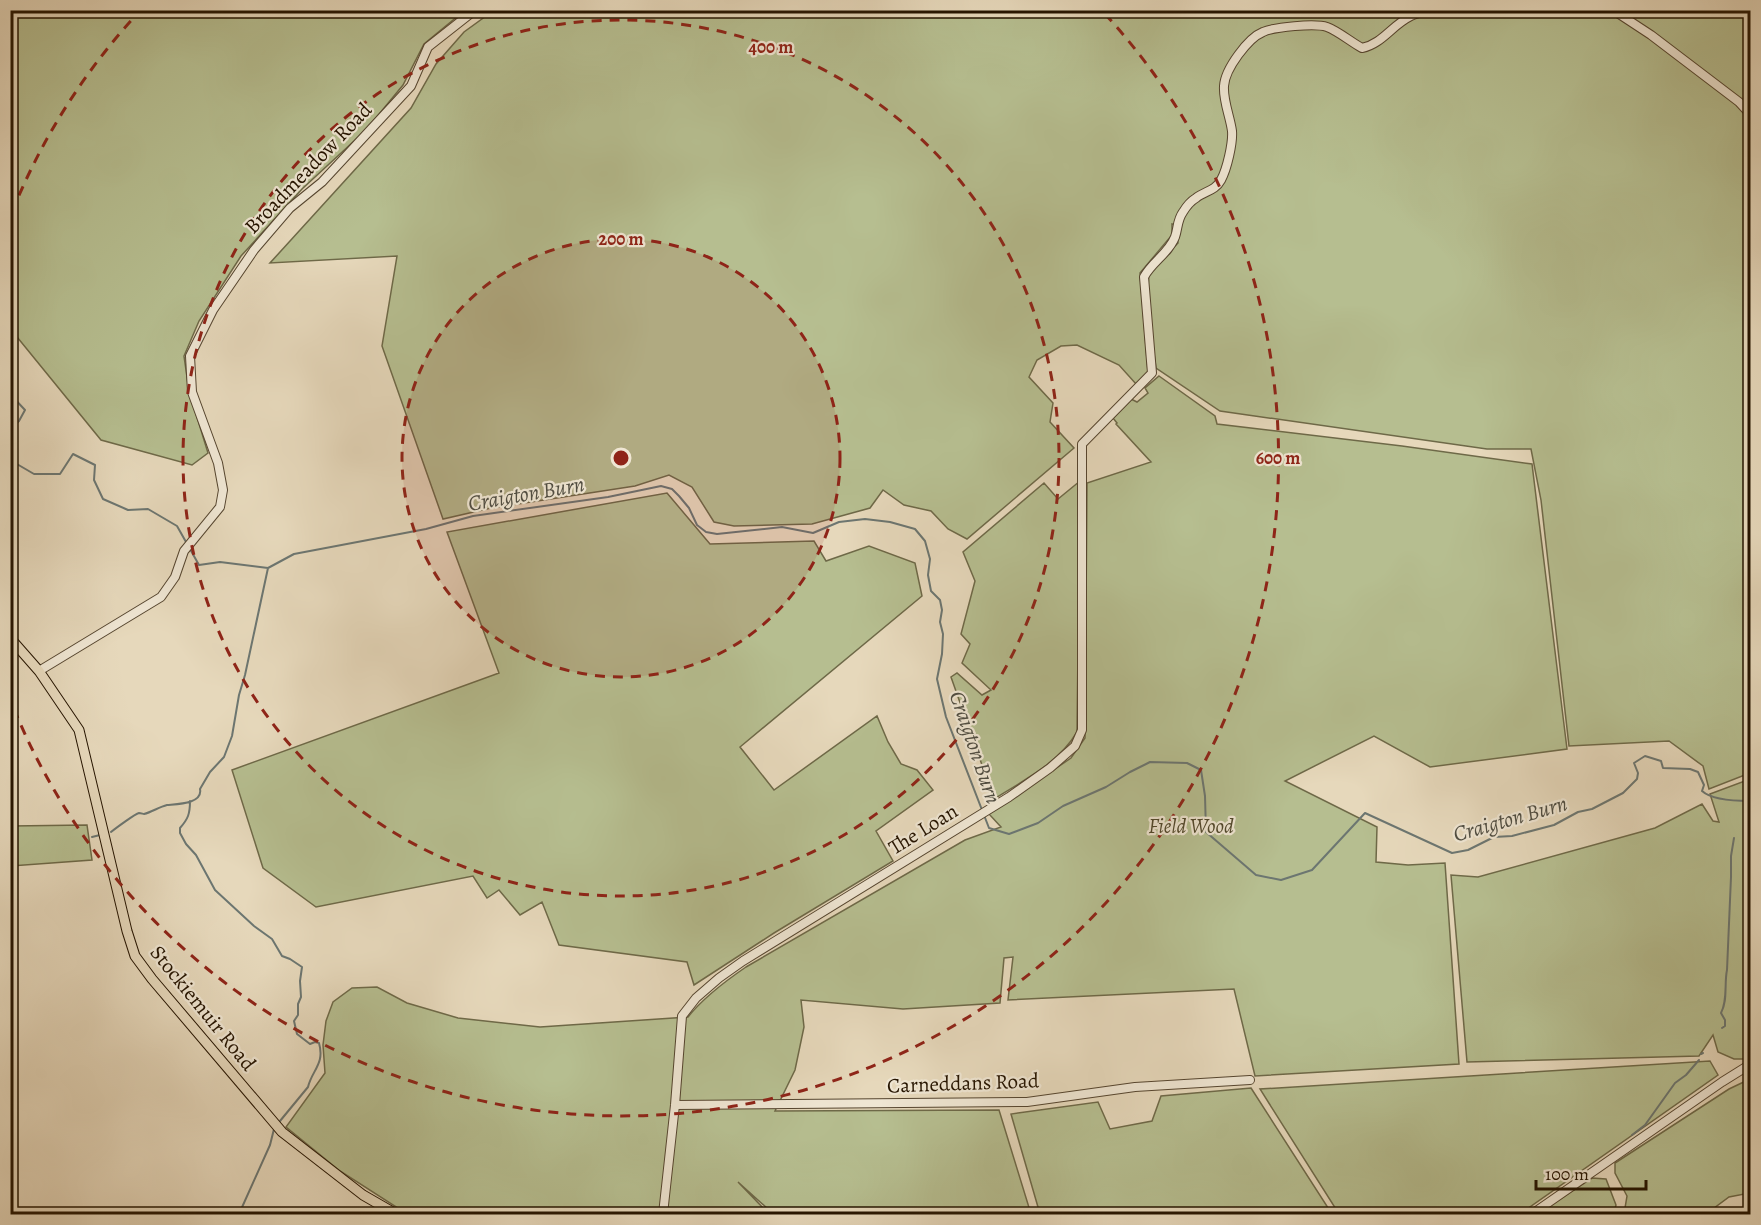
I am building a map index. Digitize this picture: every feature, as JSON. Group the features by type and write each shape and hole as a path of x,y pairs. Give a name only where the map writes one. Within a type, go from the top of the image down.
{"main road":[{"name":"Stockiemuir Road","path":"10,638 39,671 79,730 135,956 282,1132 363,1195 396,1215"}],"street":[{"name":"Broadmeadow Road","path":"39,671 161,597 175,577 184,550 220,507 223,490 218,463 192,392 190,356 213,310 254,250 290,208 322,182 411,86 428,47 475,10"},
{"name":"The Loan","path":"663,1215 682,1016 696,998 743,961 987,810 1050,768 1075,746 1083,730 1082,444 1152,372 1144,277 1175,237 1183,212 1196,198 1213,190 1221,181 1227,165 1232,134 1224,84 1232,63 1240,52 1262,32 1311,25 1326,27 1362,48 1373,46 1411,15 1430,10"},
{"path":"1613,10 1660,42 1739,102 1750,114"},
{"path":"1532,1215 1722,1082 1750,1066"},
{"name":"Carneddans Road","path":"675,1106 1027,1102 1135,1087 1250,1080"}],"green space":[{"path":"11,11 464,11 424,44 403,85 366,130 302,189 241,256 199,321 184,356 189,391 208,453 192,465 101,440 11,330"},
{"path":"493,11 1750,11 1750,773 1709,789 1703,766 1669,741 1569,746 1541,500 1531,449 1487,449 1220,411 1156,368 1147,303 1149,272 1178,243 1177,225 1172,224 1172,235 1140,273 1148,372 1136,384 1119,365 1077,345 1061,346 1037,360 1029,377 1053,403 1050,422 1074,448 967,539 948,529 931,511 904,505 883,490 870,508 812,524 734,526 714,522 692,487 669,475 635,486 491,508 443,519 382,346 397,256 270,263 411,108 436,64 464,32"},
{"name":"Field Wood","path":"1159,376 1215,416 1217,424 1532,464 1567,749 1430,767 1374,736 1285,781 1377,827 1376,862 1408,865 1445,863 1459,1064 1255,1076 1234,989 1008,1000 1013,957 1004,958 1000,1003 903,1009 801,1000 804,1027 795,1070 775,1111 999,1110 1031,1214 789,1214 768,1209 738,1182 769,1214 407,1214 340,1171 286,1127 325,1073 323,1045 326,1021 333,1002 352,988 377,987 407,1003 458,1018 540,1027 688,1017 715,990 746,967 965,840 1001,827 989,814 1071,758 1085,738 1087,483 1151,462 1113,418 1131,399 1137,402 1148,393 1145,388"},
{"path":"1080,481 1077,732 1051,762 994,799 951,677 957,673 982,695 991,690 962,663 970,644 961,634 975,581 963,552 1044,483 1058,499"},
{"path":"667,493 710,544 814,541 826,561 869,546 915,563 922,596 740,747 774,790 877,716 901,764 917,770 933,790 876,831 893,861 774,933 694,985 687,962 559,945 542,902 520,915 499,890 487,898 473,876 316,907 263,868 232,770 499,673 447,532"},
{"path":"1750,779 1750,1059 1734,1059 1718,1052 1713,1035 1699,1056 1467,1062 1451,875 1478,877 1655,828 1702,804 1713,821 1719,822 1710,794"},
{"path":"87,825 92,860 11,866 11,826"},
{"path":"1710,1061 1718,1075 1520,1214 1339,1214 1260,1089"},
{"path":"1750,1079 1750,1193 1729,1197 1706,1214 1624,1214 1627,1196 1615,1173 1615,1163 1729,1089"},
{"path":"1251,1088 1332,1214 1040,1214 1011,1114 1098,1102 1110,1129 1152,1121 1161,1096"},
{"path":"1592,1178 1606,1179 1616,1205 1614,1213 1537,1214"}],"waterway":[{"name":"Craigton Burn","path":"10,394 25,410 10,430"},
{"name":"Craigton Burn","path":"10,460 34,474 60,474 73,454 95,465 94,480 103,499 128,510 148,509 177,526 199,565 220,562 268,568 294,554 426,529 473,516 608,497 661,486 672,489 679,496 689,508 697,525 706,532 717,534 782,527 813,533 839,522 865,519 890,522 915,529 925,541 930,559 928,575 931,591 940,600 942,610 940,622 943,634 942,654 937,679 946,717 989,828 1009,834 1038,823 1063,806 1106,787 1150,762 1187,763 1201,770 1205,796 1206,832 1256,875 1281,880 1312,870 1365,813 1452,853 1468,850 1494,837 1512,836 1554,825 1623,793 1637,779 1638,773 1634,763 1645,756 1661,761 1663,768 1690,769 1698,772 1704,785 1702,791 1706,794 1725,799 1750,801"},
{"path":"111,832 139,813 144,814 167,805 198,798 200,789 210,772 224,757 232,736 268,568"},
{"path":"190,801 188,816 180,828 180,833 196,855 215,890 254,926 272,939 282,956 302,967 301,997 298,1004 298,1015 294,1021 297,1034 310,1044 319,1043 320,1056 308,1087 280,1121"},
{"path":"92,837 100,835"},
{"path":"1722,1028 1725,1026 1721,1013 1725,997 1731,856 1734,838"},
{"path":"1632,1135 1645,1125 1675,1083 1686,1075 1699,1060"},
{"path":"239,1214 270,1145 274,1129"}]}
